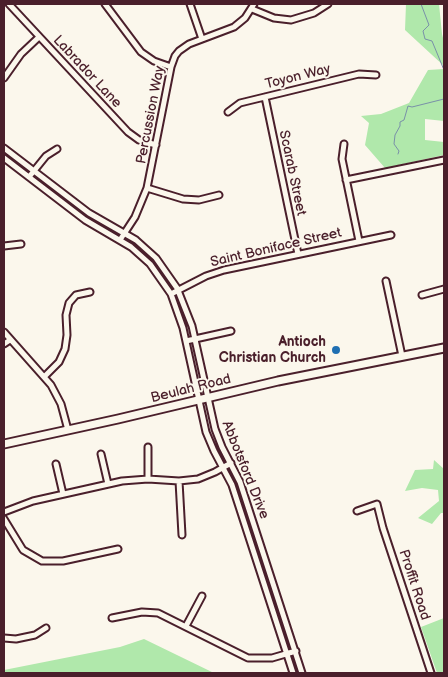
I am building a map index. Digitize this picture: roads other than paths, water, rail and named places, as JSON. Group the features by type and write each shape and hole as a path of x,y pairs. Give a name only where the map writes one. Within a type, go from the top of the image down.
{"main road":[{"name":"Beulah Road","path":"4,444 278,381 444,348"}],"street":[{"name":"Labrador Lane","path":"9,4 128,132 139,140 156,145"},
{"path":"105,4 141,52 154,61 171,67"},
{"path":"190,4 202,39"},
{"path":"253,6 274,18 291,20 314,14 328,4"},
{"name":"Percussion Way","path":"120,240 140,206 147,188 171,67 179,51 189,44 234,27 245,18 253,6"},
{"path":"4,78 20,54 39,37"},
{"name":"Toyon Way","path":"228,112 240,103 359,74 376,75"},
{"name":"Scarab Street","path":"265,97 298,254"},
{"path":"344,144 341,154 359,241"},
{"name":"Abbotsford Drive","path":"4,148 89,213 136,240 156,258 178,290 188,314 195,339 217,437 240,482 302,673"},
{"path":"29,177 46,156 58,149"},
{"name":"Abbotsford Drive","path":"4,158 84,220 120,240 150,264 170,294 180,316 209,440 232,485 293,673"},
{"path":"346,180 444,160"},
{"path":"147,188 184,200 199,200 219,196"},
{"name":"Saint Boniface Street","path":"170,294 216,272 390,235"},
{"path":"4,246 21,244"},
{"path":"386,281 402,356"},
{"path":"422,295 444,289"},
{"path":"45,376 59,362 65,349 67,335 66,315 69,303 76,295 90,292"},
{"path":"186,341 231,331"},
{"path":"4,332 45,376 59,398 68,430"},
{"path":"4,344 10,340"},
{"path":"148,447 148,479"},
{"path":"102,454 108,484"},
{"path":"4,512 22,504 108,484 148,479 180,481 198,479 231,463"},
{"path":"56,464 63,494"},
{"path":"180,481 179,501 182,534"},
{"name":"Proffit Road","path":"357,511 377,504 383,528 431,673"},
{"path":"4,519 23,550 42,561 63,561 118,549"},
{"path":"186,626 202,596"},
{"path":"112,618 133,613 150,612 165,616 248,658 264,659 296,651"},
{"path":"4,638 30,637 46,628"}],"waterway":[{"path":"421,4 429,25 423,31 425,39 432,41 444,70"},
{"path":"398,154 399,151 394,144 395,135 400,122 404,120 408,106 412,107 444,99"}],"place":[{"name":"Antioch Christian Church","path":"336,350"}]}
